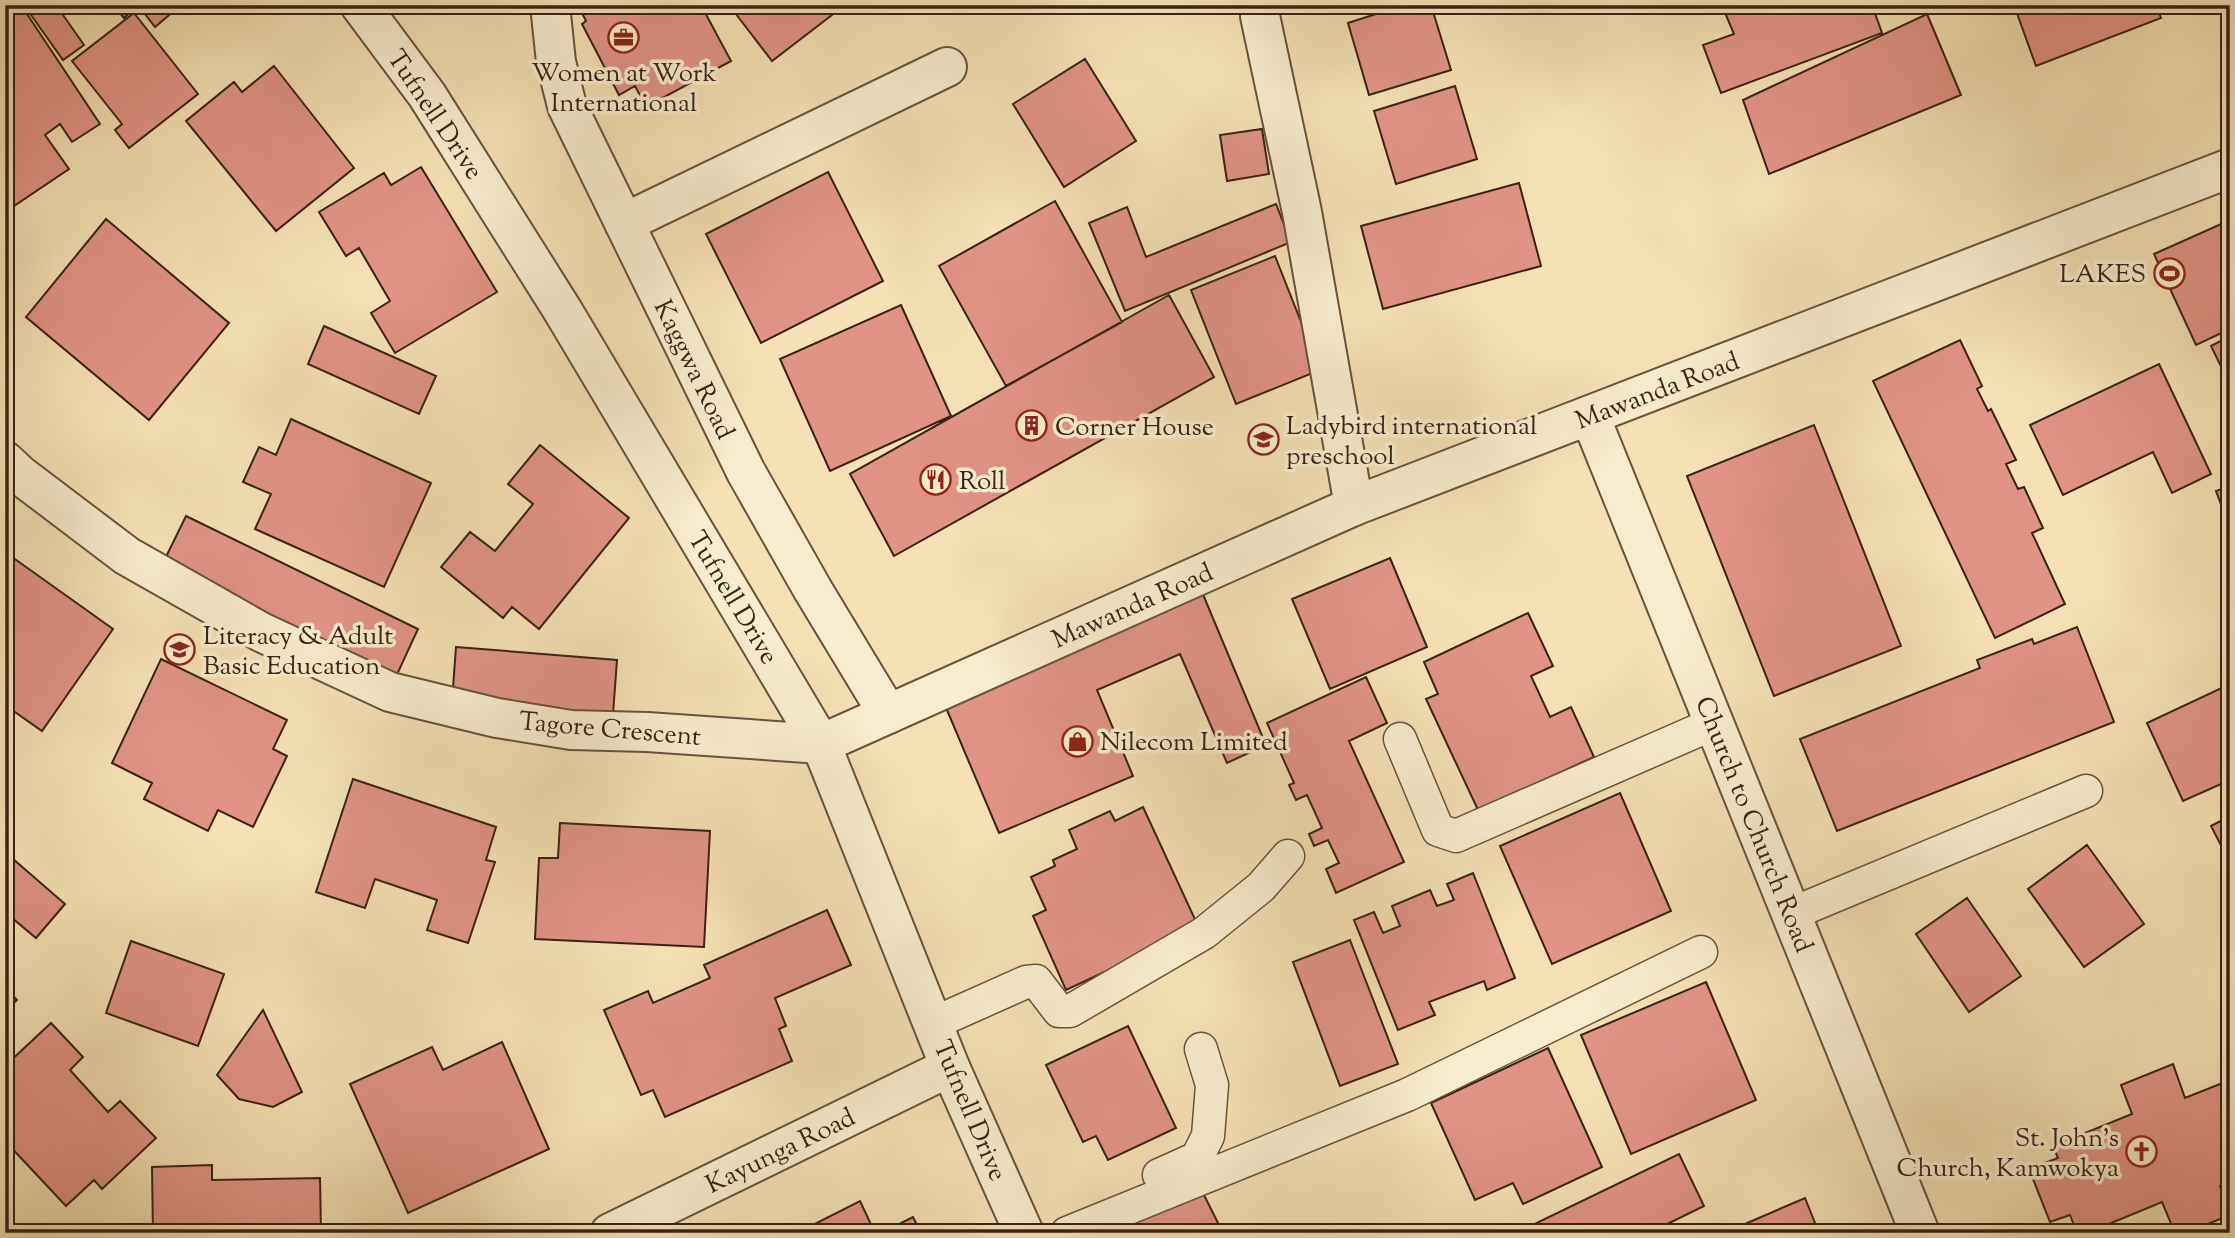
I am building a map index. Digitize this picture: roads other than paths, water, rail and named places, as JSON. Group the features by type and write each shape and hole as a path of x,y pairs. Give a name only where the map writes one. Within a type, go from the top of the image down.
{"street":[{"name":"Tufnell Drive","path":"360,5 427,95 557,300 821,744 950,1067 1024,1233"},
{"name":"Kaggwa Road","path":"550,5 556,62 567,106 746,472 813,590 888,713"},
{"path":"1260,16 1303,212 1354,506"},
{"path":"624,223 947,67"},
{"name":"Mawanda Road","path":"821,744 1354,506 2230,168"},
{"name":"Church to Church Road","path":"1590,416 1920,1233"},
{"name":"Tagore Crescent","path":"5,461 127,556 261,632 390,692 497,718 571,730 647,732 821,744"},
{"name":"Kayunga Road","path":"610,1233 950,1067"}],"lane":[{"path":"1401,739 1438,830 1456,836 1715,723"},
{"path":"1791,914 2086,791"},
{"path":"934,1023 1026,982 1036,981 1059,1011 1070,1011 1203,933 1261,887 1288,856"},
{"path":"1067,1233 1407,1095 1701,952"},
{"path":"1030,1233 1196,1158 1208,1136 1212,1085 1201,1049"}],"place":[{"name":"Women at Work International","path":"624,37"},
{"name":"LAKES","path":"2169,273"},
{"name":"Corner House","path":"1032,426"},
{"name":"Ladybird international preschool","path":"1263,440"},
{"name":"Roll","path":"936,480"},
{"name":"Literacy & Adult Basic Education","path":"180,650"},
{"name":"Nilecom Limited","path":"1077,741"},
{"name":"St. John's Church, Kamwokya","path":"2142,1152"}]}
